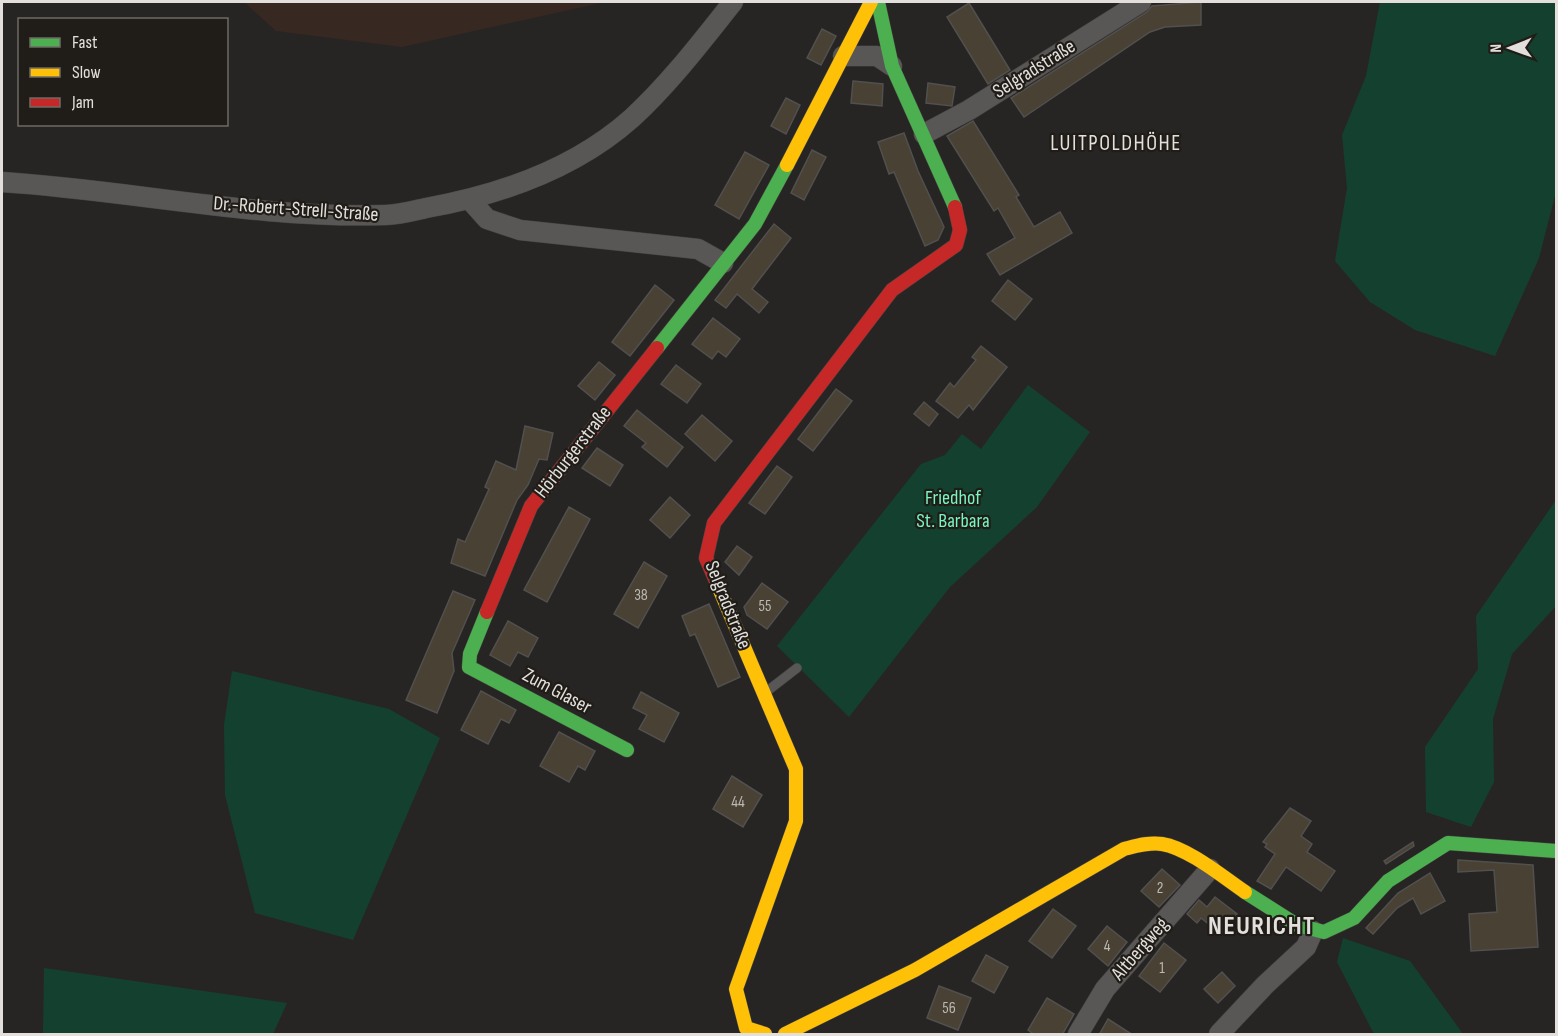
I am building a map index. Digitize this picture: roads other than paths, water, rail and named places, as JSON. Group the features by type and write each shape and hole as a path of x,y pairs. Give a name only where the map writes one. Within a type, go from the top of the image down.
{"street":[{"name":"Dr.-Robert-Strell-Straße","path":"2,182 323,214 388,215 470,200 541,174 594,147 631,118 683,65 733,2"},
{"name":"Hörburgerstraße","path":"469,667 474,644 531,506 766,206 871,2"},
{"name":"Selgradstraße","path":"765,1035 746,1028 736,989 795,821 796,769 706,558 714,523 892,290 948,254 956,245 960,231 959,216 892,66 878,2"},
{"name":"Selgradstraße","path":"924,134 969,110 1141,2"},
{"path":"843,56 877,56 892,66"},
{"path":"470,200 487,219 520,230 698,249 723,263"},
{"name":"Zum Glaser","path":"469,667 627,750"},
{"path":"785,1035 827,1016 923,964 1124,849 1142,844 1163,844 1185,853 1297,926 1313,931 1335,929 1354,918 1388,881 1448,843 1557,851"},
{"name":"Altbergweg","path":"1078,1035 1105,989 1210,869"},
{"path":"1219,1035 1264,985 1306,946 1313,931"}],"lane":[{"path":"764,694 797,668"}],"district":[{"name":"LUITPOLDHÖHE","path":"1116,143"},
{"name":"NEURICHT","path":"1262,926"}],"park label":[{"name":"Friedhof St. Barbara","path":"953,510"}]}
